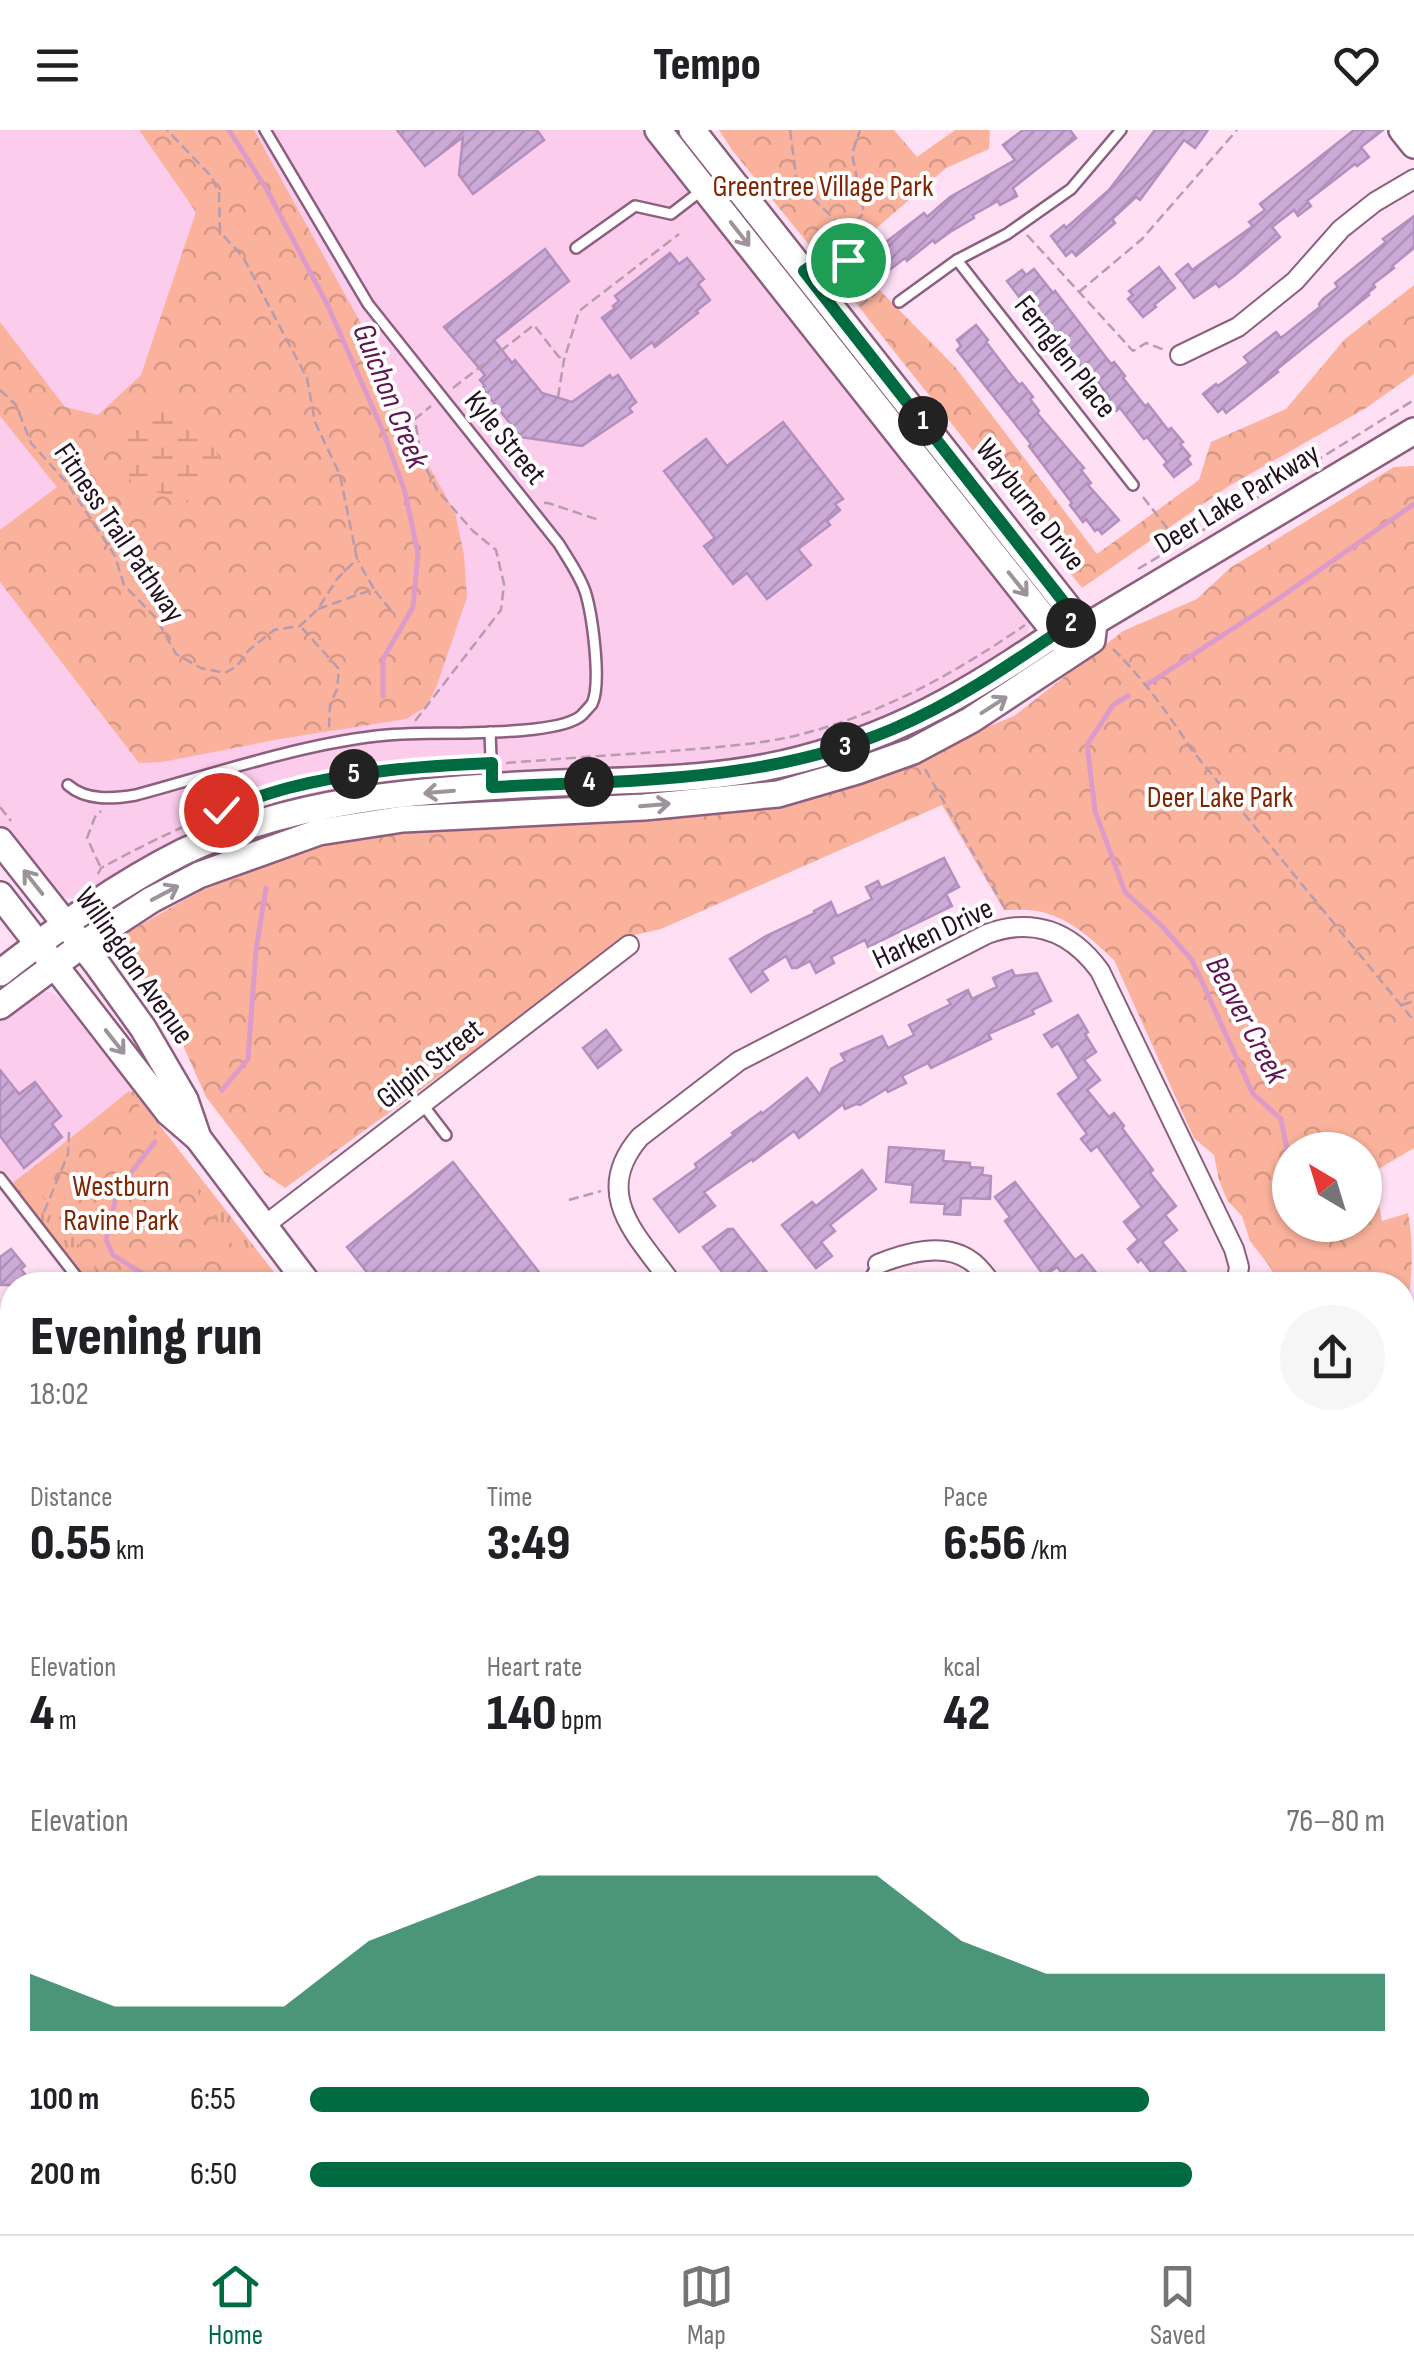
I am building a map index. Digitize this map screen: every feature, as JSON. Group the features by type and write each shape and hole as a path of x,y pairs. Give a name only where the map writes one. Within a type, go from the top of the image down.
{"main road":[{"name":"Wayburne Drive","path":"658,130 1083,635"},
{"name":"Wayburne Drive","path":"692,130 1083,635"},
{"path":"1402,130 1414,145"},
{"name":"Deer Lake Parkway","path":"0,1006 151,900 199,875 320,832 403,820 778,794 857,772 913,751 971,720 1083,635 1414,431"},
{"name":"Deer Lake Parkway","path":"0,973 136,877 237,831 358,799 492,775 695,776 799,760 846,747 938,708 1083,635"},
{"name":"Willingdon Avenue","path":"0,841 142,1028 186,1100 198,1138"},
{"name":"Willingdon Avenue","path":"0,894 168,1113 198,1138 300,1272"}],"street":[{"path":"1180,355 1238,327 1295,282 1340,228 1414,179"},
{"name":"Harken Drive","path":"617,1188 620,1168 640,1137 720,1074 758,1050 987,934 1012,926 1048,930 1068,939 1100,970 1234,1249 1238,1272"},
{"name":"Gilpin Street","path":"264,1226 628,945"},
{"path":"617,1188 627,1219 664,1272"},
{"path":"878,1264 909,1252 944,1251 966,1257 982,1272"}],"lane":[{"name":"Kyle Street","path":"68,785 75,791 112,799 330,744 386,735 490,732 573,722 592,703 595,650 584,590 566,555 368,304 264,130"},
{"path":"899,302 1071,189 1120,130"},
{"path":"576,248 635,206 671,214 725,172"},
{"name":"Fernglen Place","path":"958,260 1133,485"},
{"path":"490,732 492,775"},
{"path":"423,1105 446,1134"},
{"path":"0,1178 73,1272"},
{"path":"873,1272 878,1264"}],"path":[{"path":"167,130 210,176 219,193 220,232 242,257 307,378 316,422 340,475 357,560 394,614"},
{"path":"790,130 796,183 834,218 844,233 848,260"},
{"path":"844,233 864,213 852,154 860,130"},
{"path":"1079,292 1142,239 1237,130"},
{"path":"1019,226 1133,351 1146,343 1180,355"},
{"path":"558,397 579,311 678,234"},
{"path":"804,271 845,243"},
{"path":"409,734 417,717 501,610 504,584 496,550 473,531 437,490 421,458 415,419 534,325 564,360"},
{"name":"Fitness Trail Pathway","path":"0,390 16,406 32,443 68,483 115,556 124,585 156,618 176,654 201,668 224,672 237,666 249,650 274,630 300,626 357,560"},
{"path":"1250,502 1414,400"},
{"path":"1133,485 1179,543"},
{"path":"528,506 548,503 599,520"},
{"path":"1140,568 1234,512"},
{"path":"318,608 374,590"},
{"path":"95,880 101,868 151,841 221,810 287,788 368,772 492,775 788,737 876,710 915,692 1030,625"},
{"path":"300,626 339,669 338,689 330,705 330,744"},
{"path":"1083,635 1154,694 1191,749 1414,1021"},
{"path":"924,768 1008,912 1012,926"},
{"path":"101,868 87,838 94,817 112,799"},
{"path":"1401,1005 1414,1001"},
{"path":"38,1228 68,1154 69,1132"},
{"path":"569,1200 617,1188"}],"shaded area":[{"path":"0,130 645,130 1027,616 1030,625 1026,641 939,697 806,749 718,765 399,785 79,899 57,897 0,826"},
{"path":"42,992 60,998 133,1091 7,1187 0,1178 0,1021"}],"green space":[{"path":"139,130 254,130 363,327 416,444 455,512 467,597 427,706 406,719 139,763 0,582 0,530 57,487 0,416 0,322 65,407 98,415 141,375 196,212"},
{"name":"Greentree Village Park","path":"719,130 894,130 917,157 955,130 990,130 989,149 946,168 858,244 860,270 956,368 1097,554 1199,480 1211,442 1286,409 1345,339 1414,285 1414,374 1366,408 1229,486 1082,588"},
{"path":"168,397 204,429 224,467 186,503 131,482 121,441"},
{"name":"Deer Lake Park","path":"1414,466 1414,1148 1382,1167 1382,1132 1272,1132 1272,1242 1382,1242 1382,1221 1408,1213 1411,1272 1272,1272 1250,1241 1242,1216 1227,1200 1214,1155 1194,1138 1114,960 1059,918 1033,910 1004,910 942,805 661,929 625,937 285,1188 265,1174 206,1097 174,1025 118,957 126,933 202,890 326,840 772,804 1014,716 1123,631 1197,599 1230,568 1394,467"},
{"name":"Westburn Ravine Park","path":"129,1091 251,1272 99,1272 26,1174"},
{"name":"Westburn Ravine Park","path":"133,1091 274,1272 73,1272 7,1187"}],"building":[{"path":"397,130 537,130 544,140 473,194 459,175 463,137 425,166"},
{"path":"1023,130 1070,130 1076,138 1013,188 1017,196 973,215 974,218 935,243 933,240 880,277 864,256 924,213 927,217 950,197 1015,160 1003,145"},
{"path":"1155,130 1208,130 1195,148 1184,140 1140,200 1136,197 1112,219 1115,223 1076,256 1072,251 1066,256 1051,236 1064,225 1066,228 1109,190"},
{"path":"1354,130 1383,130 1361,147 1369,157 1307,201 1311,206 1298,216 1294,210 1272,227 1280,237 1234,276 1194,298 1176,274 1188,264 1192,270 1253,226 1249,222 1265,210 1260,204"},
{"path":"1414,216 1414,248 1373,284 1369,295 1226,413 1223,408 1218,412 1203,394 1249,363 1244,357 1276,332 1281,338 1320,307 1323,299 1338,287 1335,283"},
{"path":"545,249 569,281 494,340 542,393 572,402 610,375 612,379 618,375 636,402 629,408 632,412 582,446 521,437 482,388 485,386 480,380 485,375 444,327"},
{"path":"670,253 679,264 687,258 704,279 698,284 710,300 655,347 652,342 631,358 602,318 615,308 619,301 615,296"},
{"path":"1159,267 1175,288 1143,317 1128,299 1133,295 1129,291"},
{"path":"1034,269 1111,364 1114,362 1145,406 1148,404 1183,442 1180,444 1191,464 1174,477 1147,437 1144,439 1120,408 1116,411 1106,399 1109,396 1062,341 1055,345 1029,304 1026,306 1007,281 1022,270 1026,275"},
{"path":"976,325 1019,385 1022,383 1033,397 1030,399 1037,413 1084,468 1081,470 1091,483 1088,485 1119,520 1102,534 1086,519 1083,522 1031,444 957,350 961,346 957,340"},
{"path":"783,422 843,499 835,504 840,510 827,521 830,525 798,549 811,565 767,599 747,573 733,584 704,546 715,538 664,471 706,439 727,466"},
{"path":"944,858 959,887 946,894 952,906 868,947 865,940 831,957 834,963 816,973 810,961 792,968 786,956 762,971 768,980 751,992 730,959 831,902 837,916 872,899 866,887 878,881 881,888"},
{"path":"1012,970 1015,976 1037,973 1051,1001 1032,1010 1034,1014 988,1034 991,1039 931,1068 928,1063 902,1076 906,1083 888,1092 886,1089 845,1109 843,1104 799,1138 794,1131 704,1192 715,1206 679,1232 654,1199 697,1168 695,1164 732,1133 807,1078 820,1095 831,1069 845,1061 841,1054 882,1036 888,1048 914,1035 909,1025 951,1004 948,1000 968,990 972,999 997,987 993,978"},
{"path":"1078,1015 1096,1052 1084,1060 1100,1080 1087,1090 1109,1117 1114,1113 1124,1126 1153,1170 1150,1173 1176,1206 1165,1215 1177,1230 1162,1242 1186,1272 1151,1272 1128,1249 1138,1240 1124,1222 1142,1207 1097,1146 1091,1151 1081,1139 1087,1134 1058,1094 1079,1078 1058,1043 1052,1047 1044,1035"},
{"path":"606,1030 621,1050 598,1068 583,1048"},
{"path":"0,1070 19,1094 35,1082 61,1116 52,1124 62,1137 24,1168 0,1136"},
{"path":"889,1147 944,1151 943,1161 983,1168 982,1175 991,1176 990,1199 961,1198 960,1215 944,1214 945,1204 911,1202 913,1185 886,1182"},
{"path":"453,1162 539,1272 367,1272 347,1247"},
{"path":"862,1170 876,1189 830,1225 835,1231 821,1242 832,1256 816,1268 782,1225 812,1202 816,1206"},
{"path":"1015,1182 1075,1260 1082,1255 1096,1272 1061,1272 1057,1267 1041,1272 1005,1221 1010,1217 995,1197"},
{"path":"733,1229 767,1272 722,1272 703,1247"},
{"path":"11,1249 25,1266 23,1272 0,1272 0,1257"}],"waterway":[{"name":"Guichon Creek","path":"229,130 267,190 328,306 383,431 405,492 418,554 413,607 383,659 383,696"},
{"name":"Beaver Creek","path":"1148,684 1414,504"},
{"name":"Beaver Creek","path":"1128,696 1113,705 1087,745 1095,811 1125,892 1192,960 1253,1094 1281,1119 1284,1132"},
{"path":"222,1090 248,1059 256,950 266,888"},
{"path":"140,1272 113,1255 106,1240 118,1189 155,1142"}],"route":[{"path":"221,810 287,788 368,772 492,763 492,787 695,776 799,760 846,747 938,708 982,684 1077,619 804,271 845,243 848,260"}]}
